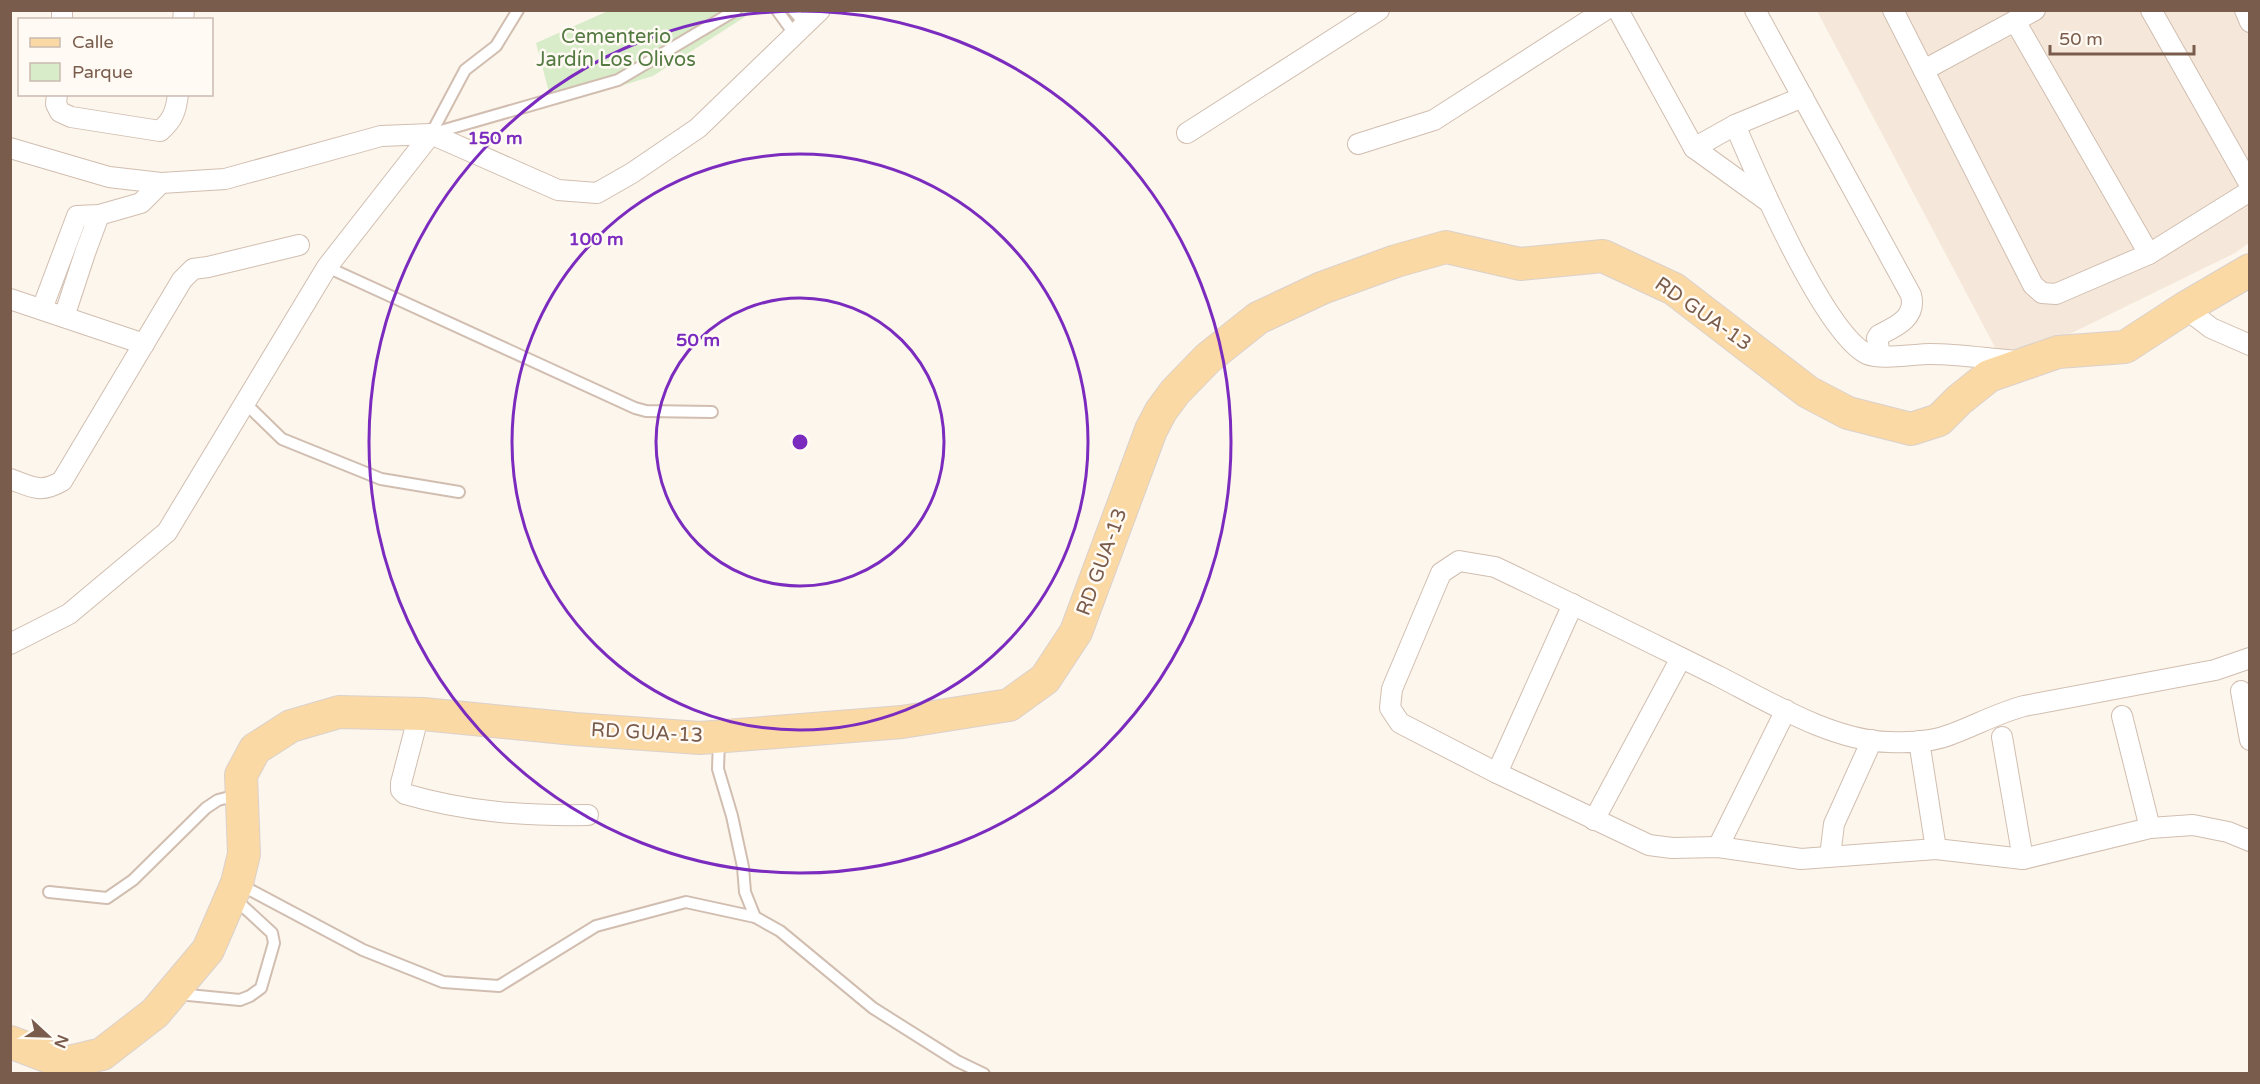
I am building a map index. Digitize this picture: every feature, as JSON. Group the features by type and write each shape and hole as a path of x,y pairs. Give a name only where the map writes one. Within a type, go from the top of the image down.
{"main road":[{"name":"RD GUA-13","path":"10,1042 65,1063 102,1054 155,1013 208,950 234,890 244,854 241,775 255,749 291,726 339,712 419,714 700,738 902,722 1009,705 1045,679 1076,632 1151,430 1175,392 1208,358 1258,318 1322,288 1396,261 1446,247 1520,264 1603,256 1674,289 1808,392 1848,413 1911,429 1939,420 1959,400 1989,376 2058,352 2125,347 2250,270"}],"street":[{"path":"10,148 109,177 161,183 225,179 381,136 431,134 558,190 597,193 632,173 698,128 798,23 820,10"},
{"path":"1187,133 1379,10"},
{"path":"1358,144 1434,120 1605,10"},
{"path":"1618,10 1694,148 1769,202"},
{"path":"1755,10 1911,295 1913,302 1907,318 1877,338 1880,355"},
{"path":"1924,70 2035,10"},
{"path":"2151,10 2250,185"},
{"path":"2244,10 2250,22"},
{"path":"1902,13 1924,70 2037,290 2042,293 2056,294 2149,254 2250,191"},
{"path":"2015,21 2149,254"},
{"path":"57,96 56,104 60,112 71,117 160,131 171,122 177,109 178,96"},
{"path":"1694,148 1735,125 1803,97"},
{"path":"1735,125 1769,202 1825,308 1856,345 1868,355 1930,354 2028,362"},
{"path":"10,644 69,614 167,532 327,267 431,134"},
{"path":"42,309 77,216 99,215 141,203 161,183"},
{"path":"64,317 99,215"},
{"path":"10,479 49,489 62,481 182,280 193,269 299,245"},
{"path":"10,299 144,344"},
{"path":"2185,308 2211,328 2250,345"},
{"path":"2250,658 2215,670 2024,706 1993,716 1951,735 1919,741 1872,741 1843,733 1786,710 1495,567 1459,561 1441,573 1392,689 1390,708 1400,723 1497,773 1649,845 1672,848 1718,847 1801,859 1936,849 2023,858 2150,828 2193,825 2228,832 2250,842"},
{"path":"1497,773 1573,604"},
{"path":"1594,820 1681,658"},
{"path":"2241,691 2250,740"},
{"path":"1718,847 1786,710"},
{"path":"419,714 401,783 401,790 405,794 493,813 536,816 588,815"},
{"path":"2122,716 2150,828"},
{"path":"2002,737 2023,858"},
{"path":"1830,856 1834,824 1872,741"},
{"path":"1919,741 1936,849"}],"lane":[{"path":"431,134 465,70 496,46 518,10"},
{"path":"431,134 618,80 736,10"},
{"path":"777,10 798,23"},
{"path":"327,267 635,408 646,411 712,412"},
{"path":"244,403 282,439 381,479 459,492"},
{"path":"719,737 718,770 732,816 743,867 745,892 755,917"},
{"path":"49,892 107,898 133,880 206,808 218,800 242,794"},
{"path":"234,890 363,950 443,982 499,986 596,926 686,902 755,917 780,931 873,1008 957,1061 984,1074"},
{"path":"171,993 240,1000 261,988 274,943 272,933 234,890"}],"shaded area":[{"path":"1817,11 2249,11 2249,243 2235,253 2025,356 1998,353"}],"green space":[{"name":"Cementerio Jardín Los Olivos","path":"608,11 754,11 653,76 594,94 550,96 536,43"}]}
